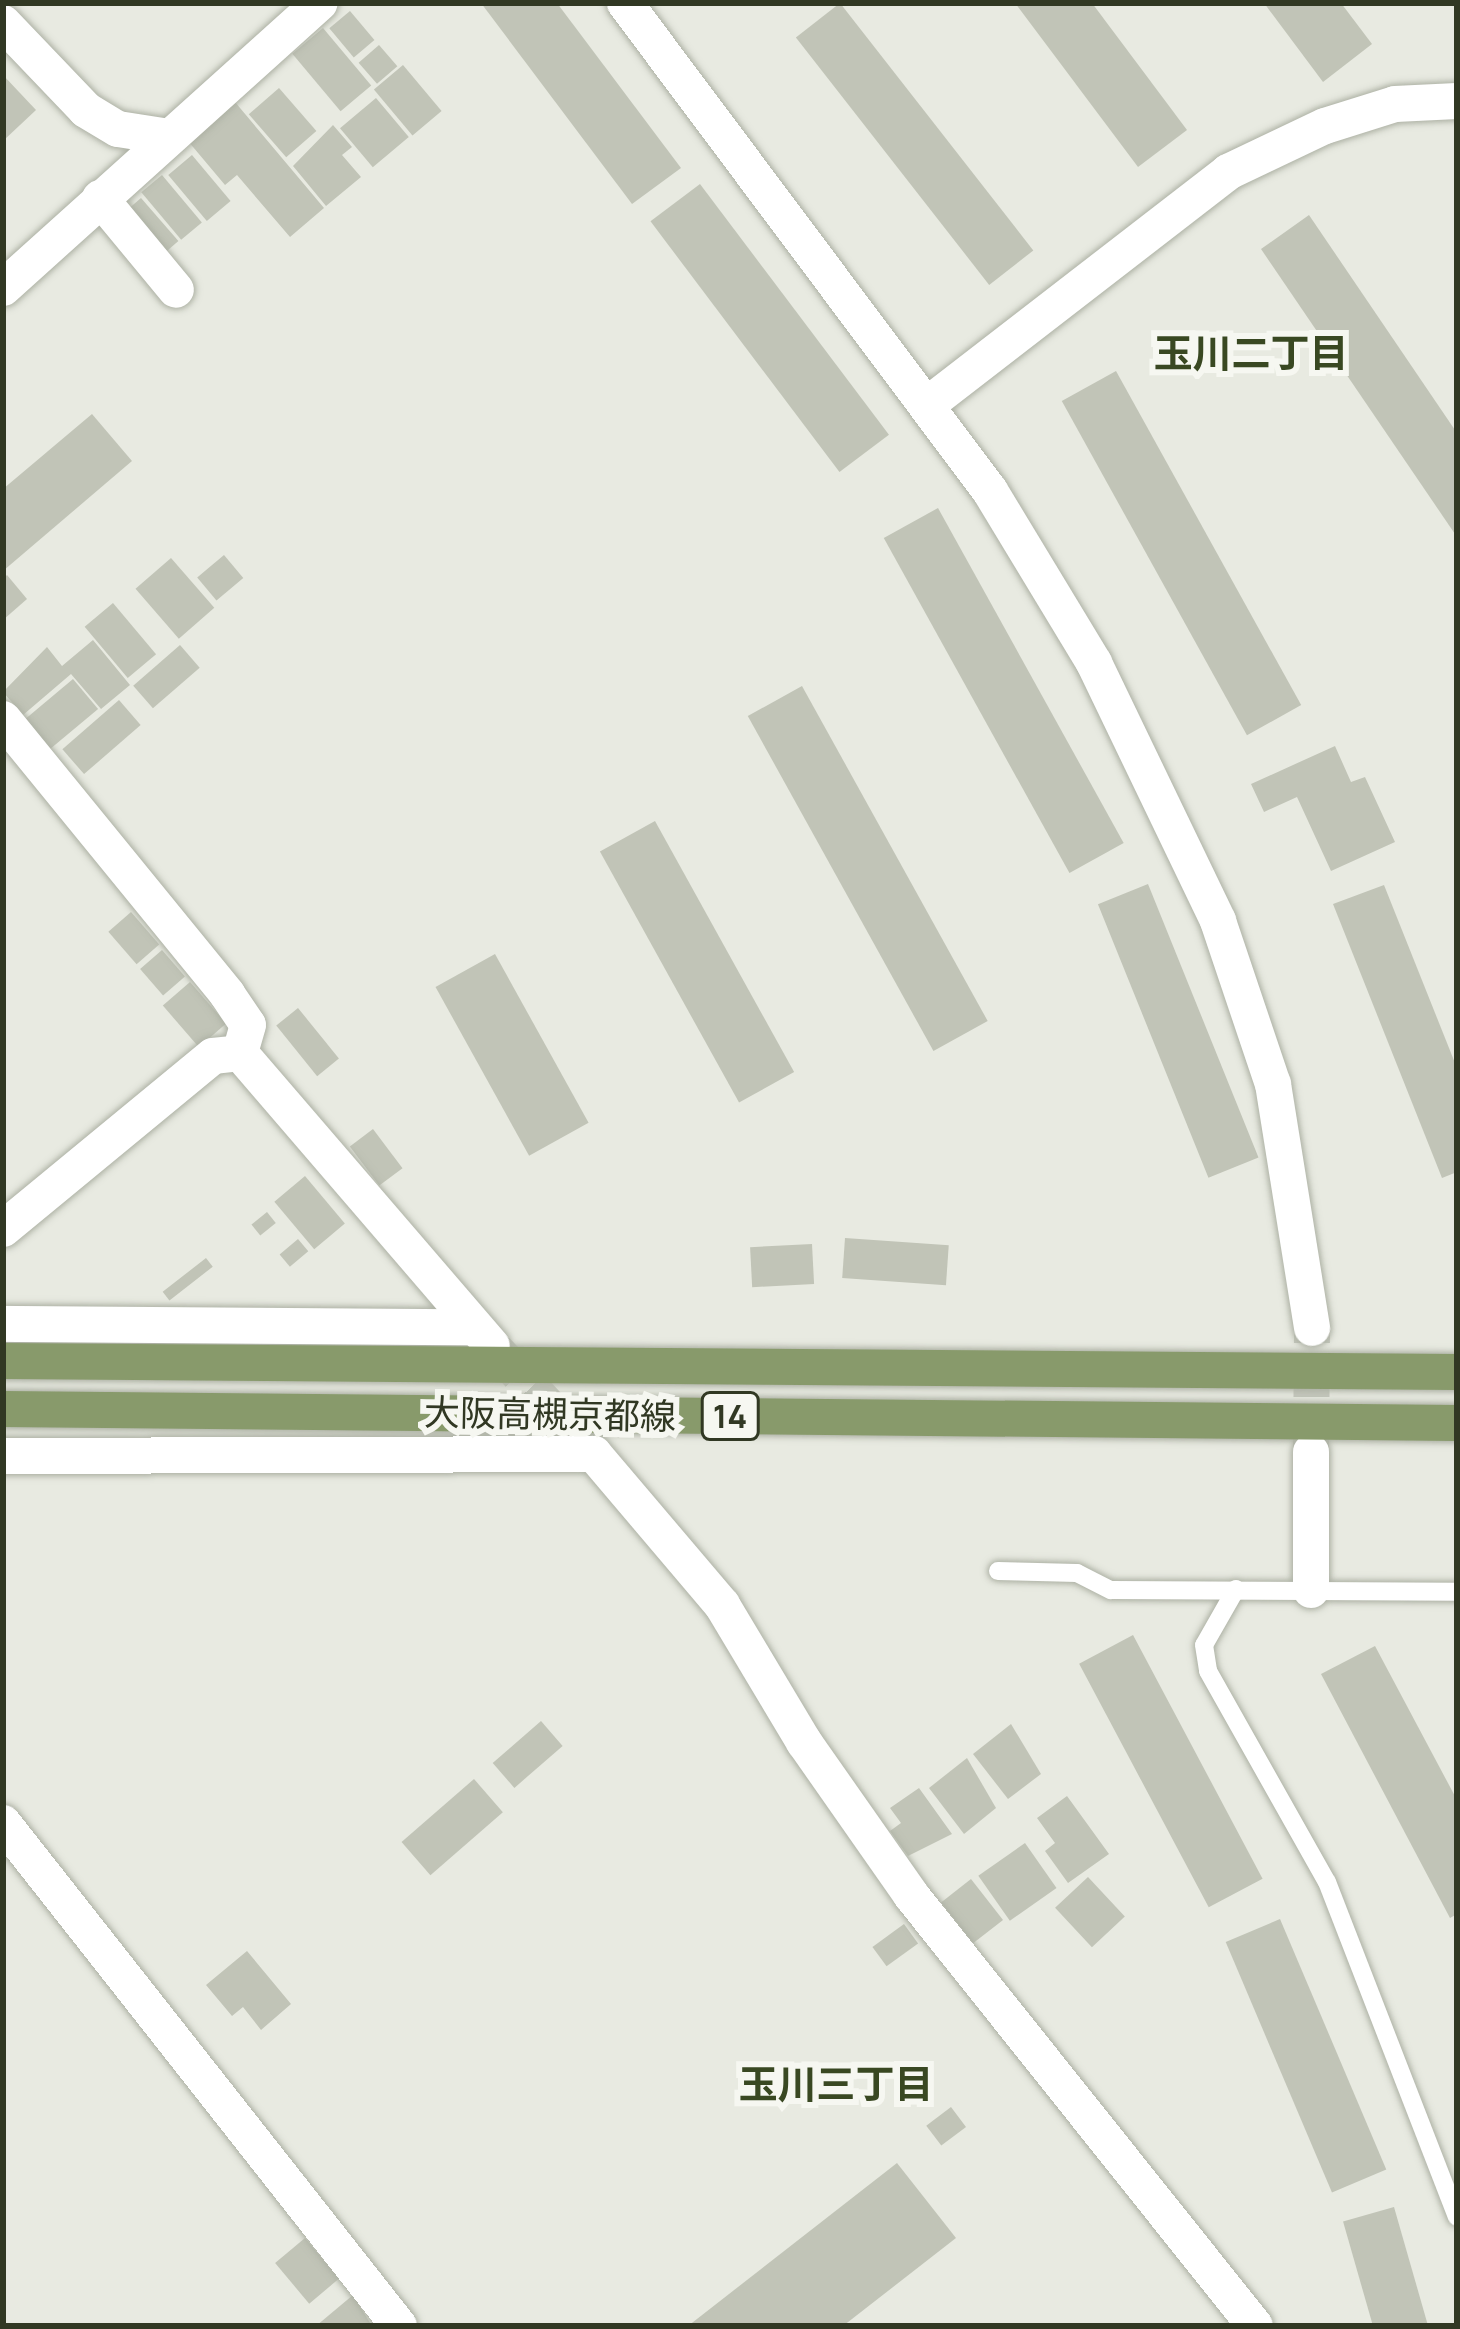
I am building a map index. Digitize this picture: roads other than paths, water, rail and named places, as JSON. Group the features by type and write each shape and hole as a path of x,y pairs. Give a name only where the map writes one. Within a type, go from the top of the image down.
{"main road":[{"name":"大阪高槻京都線","path":"3,1361 1457,1372"},
{"name":"大阪高槻京都線","path":"3,1409 1457,1423"}],"street":[{"path":"3,288 319,3"},
{"path":"625,3 990,490 1094,663 1218,921 1273,1084 1312,1328"},
{"path":"3,23 86,110 118,129 169,137"},
{"path":"927,405 1228,172 1378,109 1457,101"},
{"path":"100,198 176,290"},
{"path":"3,719 227,994 248,1025 240,1053"},
{"path":"3,1229 213,1056 240,1053"},
{"path":"3,1324 482,1336 240,1053"},
{"path":"1311,1590 1312,1452"},
{"path":"3,1456 594,1454 722,1605 804,1742 911,1894 1256,2326"},
{"path":"3,1823 399,2326"}],"lane":[{"path":"998,1570 1077,1573 1111,1590 1457,1592"},
{"path":"1236,1589 1204,1645 1208,1671 1327,1882 1457,2217"}],"tunnel":[{"path":"1311,1451 1312,1328"},
{"path":"494,1348 571,1430"}],"district":[{"name":"玉川二丁目","path":"1251,352"},
{"name":"玉川三丁目","path":"836,2083"}]}
